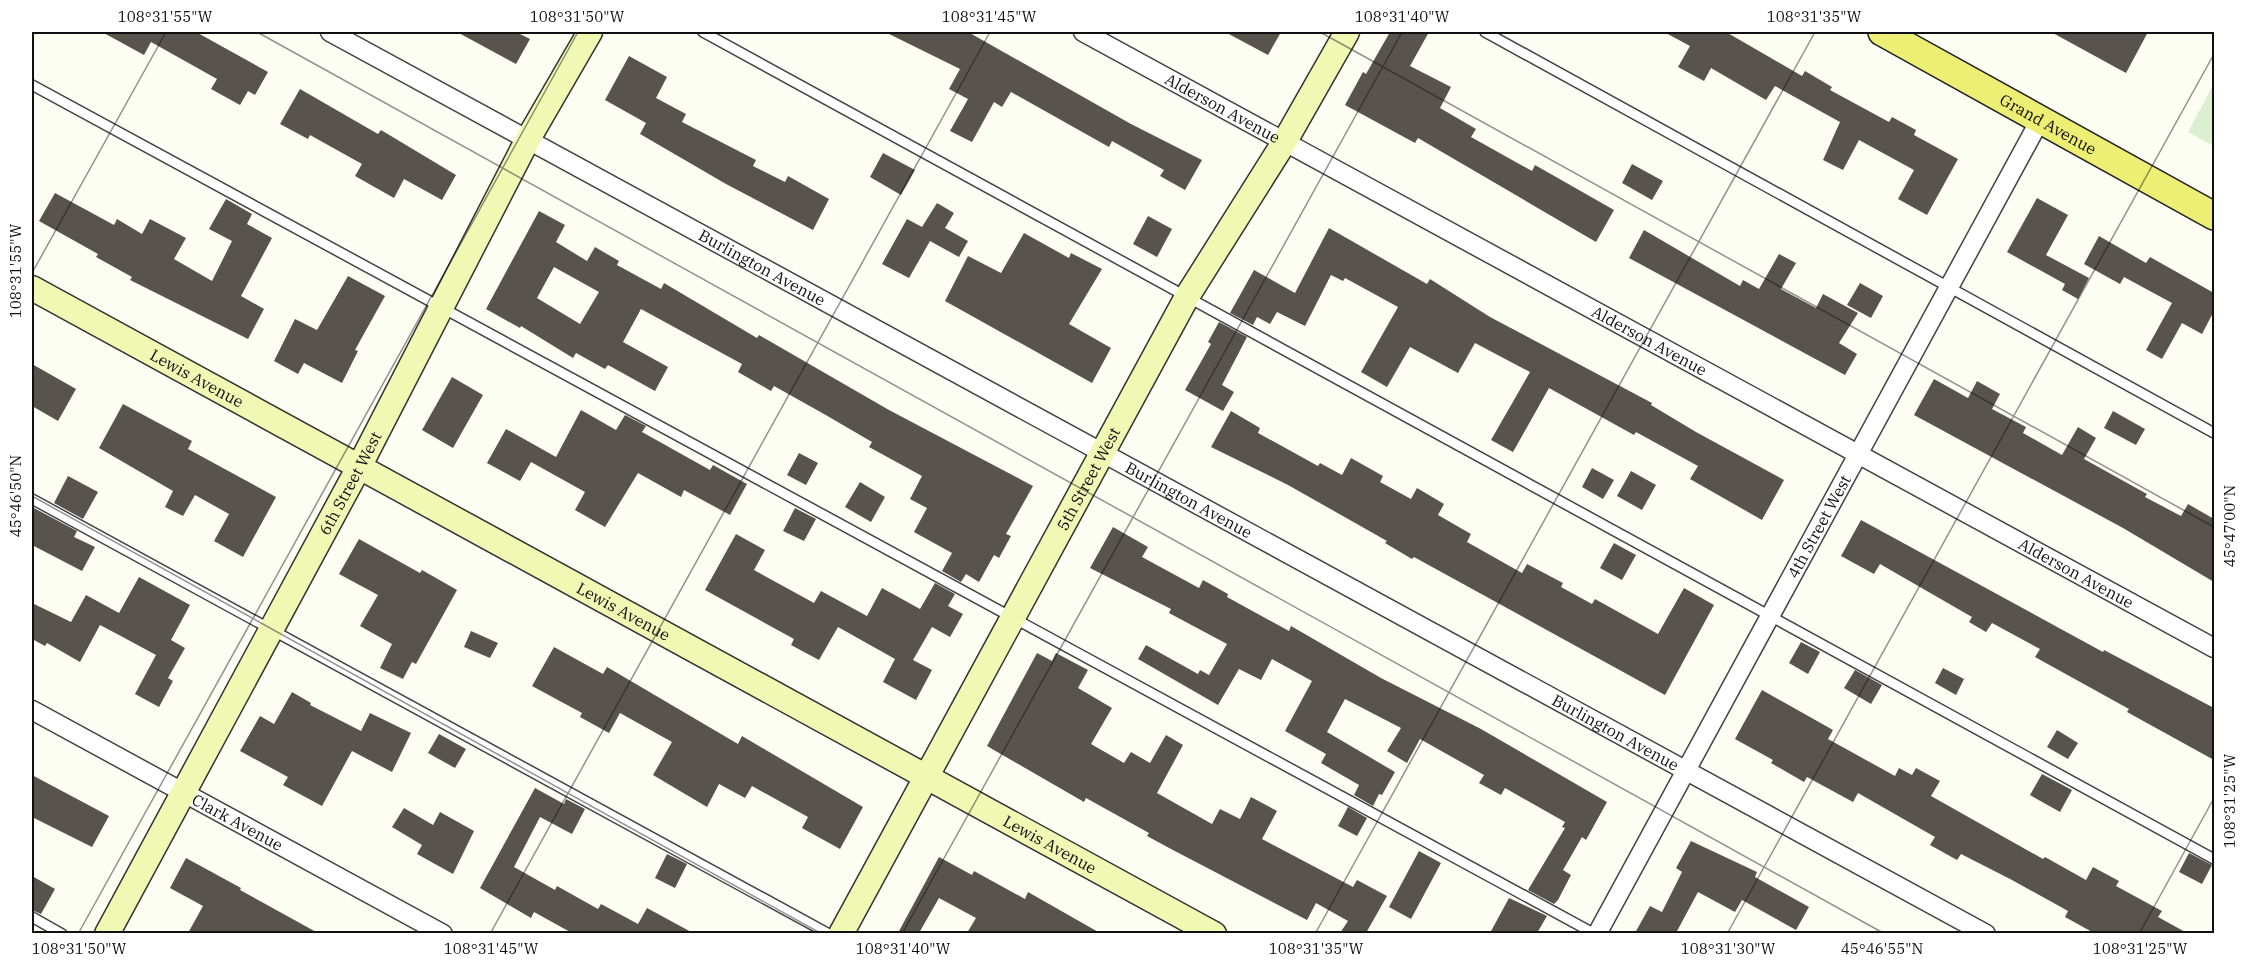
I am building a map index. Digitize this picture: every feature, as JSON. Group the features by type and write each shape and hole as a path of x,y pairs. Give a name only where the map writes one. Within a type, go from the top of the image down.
{"main road":[{"name":"Grand Avenue","path":"1882,32 2214,216"}],"street":[{"name":"Burlington Avenue","path":"330,32 1986,933"},
{"name":"6th Street West","path":"106,933 185,793 359,467 528,139 590,32"},
{"name":"Alderson Avenue","path":"1083,32 2214,648"},
{"name":"5th Street West","path":"841,933 1188,295 1285,141 1347,32"},
{"name":"4th Street West","path":"1596,933 2040,120"},
{"name":"Lewis Avenue","path":"32,288 1214,933"},
{"name":"Clark Avenue","path":"32,710 443,933"}],"lane":[{"path":"703,32 1188,295 1769,617 2214,859"},
{"path":"1485,32 2214,433"},
{"path":"32,85 1596,933"},
{"path":"32,500 829,933"},
{"path":"32,917 62,933"}],"green space":[{"path":"2214,83 2214,146 2188,132"}],"building":[{"path":"102,32 196,32 268,72 255,95 248,91 240,105 211,89 217,79 151,42 144,55"},
{"path":"457,32 516,32 530,39 516,64"},
{"path":"885,32 968,32 1131,124 1202,160 1185,190 1160,176 1164,170 1112,141 1109,147 1011,92 1002,107 994,102 972,142 950,131 968,99 949,89 960,69"},
{"path":"1225,32 1281,32 1268,55"},
{"path":"1390,32 1429,32 1410,66 1451,87 1440,108 1476,129 1471,137 1532,171 1535,165 1614,210 1596,242 1418,138 1415,143 1345,105 1363,72 1366,74"},
{"path":"1664,32 1726,32 1802,76 1805,71 1832,87 1830,90 1889,122 1892,117 1916,130 1914,135 1958,159 1927,215 1898,199 1914,170 1859,140 1843,170 1823,160 1840,122 1775,86 1766,100 1711,68 1704,81 1678,67 1690,46"},
{"path":"2051,32 2148,32 2126,73"},
{"path":"629,56 667,77 656,98 686,114 682,122 756,160 753,166 785,182 788,176 829,199 813,230 726,184 640,134 646,123 605,100"},
{"path":"300,89 378,134 381,130 456,175 442,200 404,179 394,198 355,176 362,164 310,135 308,139 280,124"},
{"path":"883,153 915,170 901,195 870,177"},
{"path":"1632,164 1663,181 1652,200 1622,183"},
{"path":"55,193 114,225 117,219 142,234 150,219 186,238 174,259 212,281 232,241 209,229 226,199 252,214 247,224 272,238 241,296 264,309 248,339 130,280 132,277 96,257 98,254 39,221"},
{"path":"2037,198 2068,215 2046,255 2089,278 2078,299 2062,290 2065,284 2007,252"},
{"path":"937,203 954,213 945,228 968,241 959,257 930,241 909,278 882,264 907,219 922,227"},
{"path":"539,211 565,225 556,242 587,261 595,247 619,261 617,265 661,289 664,283 757,338 759,335 889,410 1033,486 1006,534 1011,536 999,558 994,555 979,582 966,574 961,582 942,571 952,553 914,532 927,508 910,499 922,476 869,447 872,442 824,414 774,386 771,391 738,372 742,364 641,309 623,342 668,367 655,391 608,365 605,369 576,353 573,358 521,326 520,328 486,309","holes":["554,267 599,292 580,324 537,298"]},
{"path":"1148,216 1172,229 1157,257 1133,244"},
{"path":"1329,228 1427,284 1430,279 1490,317 1652,403 1651,405 1696,432 1784,480 1762,520 1690,479 1698,466 1636,432 1634,435 1549,388 1513,452 1491,440 1530,372 1475,343 1458,373 1410,347 1387,387 1361,372 1398,307 1345,278 1343,281 1331,275 1305,326 1277,312 1270,324 1257,317 1253,325 1230,313 1254,270 1295,293"},
{"path":"1644,230 1740,286 1743,280 1759,289 1779,254 1796,263 1781,289 1816,308 1823,294 1858,313 1839,343 1857,354 1845,375 1629,258"},
{"path":"1024,233 1069,258 1071,253 1102,269 1069,324 1111,348 1092,383 945,301 968,256 1001,273"},
{"path":"2099,236 2146,263 2150,257 2214,293 2214,311 2202,334 2182,323 2162,359 2146,350 2172,303 2124,277 2120,284 2084,264"},
{"path":"348,276 385,296 355,350 358,351 342,383 304,363 298,374 274,361 295,319 317,330"},
{"path":"1860,283 1883,296 1871,318 1847,305"},
{"path":"1219,322 1247,337 1222,385 1234,392 1223,411 1185,390 1211,344 1208,342"},
{"path":"32,364 76,389 58,421 32,406"},
{"path":"452,377 483,395 453,448 422,430"},
{"path":"1934,379 1968,398 1977,381 2000,394 1992,409 2026,427 2023,433 2062,455 2078,427 2096,438 2084,459 2147,494 2145,497 2181,516 2188,504 2214,519 2214,582 2123,528 1914,415"},
{"path":"123,404 192,441 188,449 276,497 243,557 214,541 229,514 195,495 183,516 165,507 173,491 99,448"},
{"path":"581,410 616,430 625,415 646,426 642,432 710,470 713,465 747,484 730,515 684,490 681,497 638,473 605,527 575,510 585,492 531,462 520,481 487,463 506,429 556,457"},
{"path":"1231,411 1260,428 1258,433 1318,466 1320,463 1342,475 1351,458 1383,476 1380,482 1411,499 1417,488 1444,504 1438,515 1471,534 1467,542 1522,573 1527,564 1563,583 1561,587 1592,604 1595,599 1658,634 1684,588 1714,605 1665,695 1414,557 1412,559 1385,543 1387,541 1288,485 1211,447"},
{"path":"2113,411 2145,429 2136,445 2104,428"},
{"path":"799,453 818,463 806,485 787,475"},
{"path":"1592,468 1614,480 1603,499 1582,487"},
{"path":"1631,471 1656,485 1642,510 1617,496"},
{"path":"68,476 98,492 83,519 54,503"},
{"path":"860,482 885,497 871,522 845,507"},
{"path":"32,507 77,531 74,537 95,547 82,571 32,545"},
{"path":"795,508 816,519 804,541 783,531"},
{"path":"1861,520 2103,652 2104,650 2214,708 2214,760 2127,712 2129,709 2035,657 2040,649 1992,623 1986,632 1969,622 1972,617 1880,564 1874,574 1841,556"},
{"path":"1113,527 1148,547 1142,557 1199,588 1203,580 1228,594 1227,597 1289,631 1291,626 1381,678 1481,729 1607,802 1586,840 1582,837 1563,870 1571,875 1558,900 1554,904 1528,890 1565,828 1562,827 1565,822 1505,788 1501,795 1479,783 1484,775 1420,739 1407,763 1387,751 1401,728 1345,699 1327,732 1395,772 1373,806 1354,795 1359,785 1321,763 1326,754 1285,731 1312,681 1272,659 1261,680 1239,669 1218,705 1138,659 1146,645 1198,674 1200,670 1209,675 1227,644 1169,613 1171,609 1090,568"},
{"path":"736,534 765,550 754,570 814,603 821,591 867,616 882,588 920,609 935,583 955,594 948,606 963,614 950,637 932,627 913,660 932,670 916,700 883,682 895,659 838,627 819,660 791,645 794,639 705,590"},
{"path":"359,539 420,573 422,570 457,590 416,664 412,662 403,679 380,668 392,644 360,626 378,595 339,574"},
{"path":"1614,543 1636,555 1622,580 1600,568"},
{"path":"139,577 190,605 171,640 185,648 168,678 173,681 159,707 135,694 156,655 119,635 100,625 80,662 47,643 45,646 32,639 32,603 71,622 86,595 119,613"},
{"path":"471,631 498,643 490,658 464,647"},
{"path":"1801,642 1820,652 1808,674 1789,663"},
{"path":"554,647 603,674 607,667 738,744 742,736 863,807 840,849 802,828 808,817 752,786 745,798 719,784 707,807 653,775 672,742 620,713 609,733 580,717 582,713 532,686"},
{"path":"1037,653 1052,661 1056,653 1088,670 1078,688 1112,708 1091,744 1124,763 1131,752 1150,763 1166,735 1183,745 1157,793 1212,824 1220,809 1240,819 1251,797 1277,811 1262,839 1353,887 1357,880 1387,896 1366,933 1340,933 1348,921 1316,903 1307,920 1147,836 1149,833 1086,798 1084,802 987,746"},
{"path":"1943,668 1964,679 1956,695 1935,683"},
{"path":"1855,670 1882,685 1871,704 1844,688"},
{"path":"1762,690 1833,730 1828,739 1895,776 1899,768 1912,775 1916,768 1940,781 1931,796 2043,859 2045,857 2086,880 2093,867 2119,881 2116,886 2162,911 2158,917 2187,933 2094,933 2065,917 2068,911 2012,880 1961,854 1957,860 1930,845 1935,837 1858,793 1853,802 1807,777 1804,782 1771,763 1773,760 1735,739"},
{"path":"292,692 311,703 310,705 361,731 370,713 411,733 392,772 352,751 322,806 283,785 288,777 240,751 260,716 274,724"},
{"path":"2057,730 2078,743 2068,759 2047,747"},
{"path":"439,734 466,749 455,768 428,753"},
{"path":"2042,774 2072,790 2060,812 2030,795"},
{"path":"32,775 109,816 92,847 32,817"},
{"path":"535,788 564,804 566,799 585,809 572,834 540,817 514,867 555,890 557,886 598,909 601,904 638,924 647,908 693,933 572,933 534,912 531,918 480,888"},
{"path":"1348,807 1367,818 1357,836 1338,826"},
{"path":"404,808 433,825 440,812 474,831 453,874 417,854 422,845 392,827"},
{"path":"1691,841 1757,872 1755,877 1809,907 1796,930 1742,900 1735,912 1698,892 1676,933 1635,933 1650,906 1662,912 1682,872 1676,868"},
{"path":"1419,851 1441,863 1411,919 1389,907"},
{"path":"2189,853 2212,865 2202,884 2179,872"},
{"path":"667,854 687,864 675,888 655,878"},
{"path":"939,857 972,875 974,871 1025,899 1028,892 1100,933 967,933 976,918 939,898 919,933 898,933"},
{"path":"186,858 318,933 188,933 203,906 170,888"},
{"path":"32,876 55,889 41,914 32,910"},
{"path":"1509,898 1547,916 1537,933 1490,933"}]}
